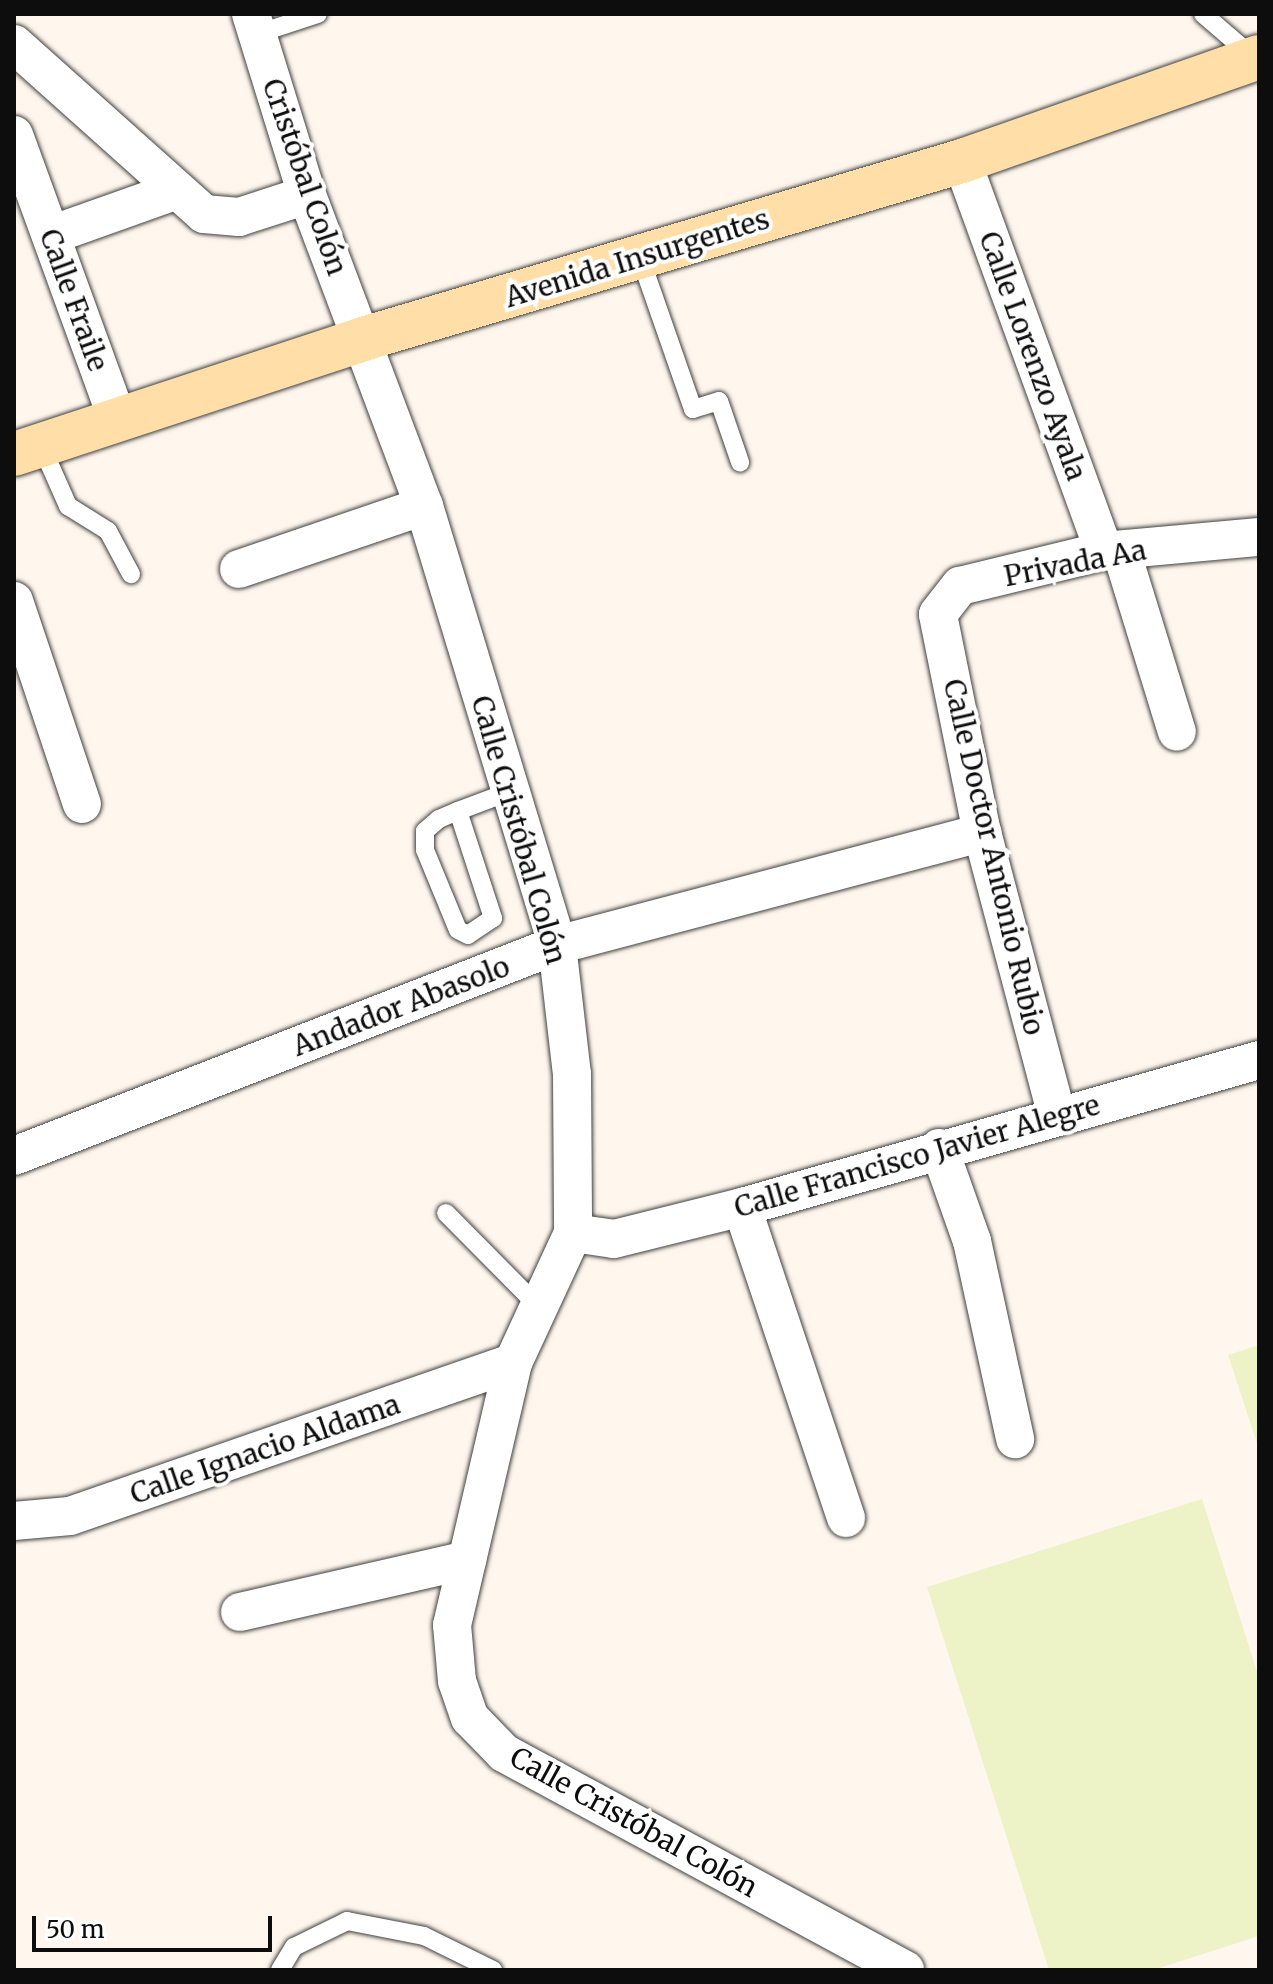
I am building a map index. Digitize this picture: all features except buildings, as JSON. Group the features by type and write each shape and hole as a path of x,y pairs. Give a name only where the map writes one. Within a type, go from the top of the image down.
{"main road":[{"name":"Avenida Insurgentes","path":"28,450 363,339 962,161 1258,62"}],"street":[{"name":"Cristóbal Colón","path":"254,24 307,195 363,339"},
{"path":"14,44 172,192 204,214 239,217 307,195"},
{"name":"Calle Fraile","path":"14,135 118,420"},
{"name":"Calle Lorenzo Ayala","path":"962,161 1113,551 1177,732"},
{"path":"51,235 172,192"},
{"name":"Calle Cristóbal Colón","path":"363,339 424,506 557,945 572,1074 573,1233 513,1363 452,1625 457,1681 470,1718 504,1753 905,1970"},
{"path":"239,569 424,506"},
{"name":"Privada Aa","path":"944,599 960,586 1113,551 1259,537"},
{"name":"Calle Doctor Antonio Rubio","path":"944,599 938,614 982,833 1057,1116"},
{"path":"14,601 82,804"},
{"name":"Andador Abasolo","path":"14,1156 557,945 982,833"},
{"name":"Calle Francisco Javier Alegre","path":"573,1233 614,1239 742,1207 939,1148 1259,1060"},
{"path":"939,1148 972,1241 1015,1439"},
{"path":"742,1207 846,1518"},
{"name":"Calle Ignacio Aldama","path":"14,1521 70,1516 513,1363"},
{"path":"240,1612 467,1560"}],"lane":[{"path":"254,24 318,14"},
{"path":"1203,14 1258,62"},
{"path":"640,257 693,409 719,401 740,462"},
{"path":"28,450 68,506 108,531 131,574"},
{"path":"458,811 493,918 468,935 458,930 425,850 425,831 458,811 511,791"},
{"path":"446,1213 539,1307"},
{"path":"280,1970 294,1947 347,1921 424,1936 493,1970"}],"green space":[{"path":"1259,1345 1259,1449 1228,1355"},
{"path":"1202,1499 1259,1678 1259,1936 1153,1970 1049,1970 927,1587"}]}
